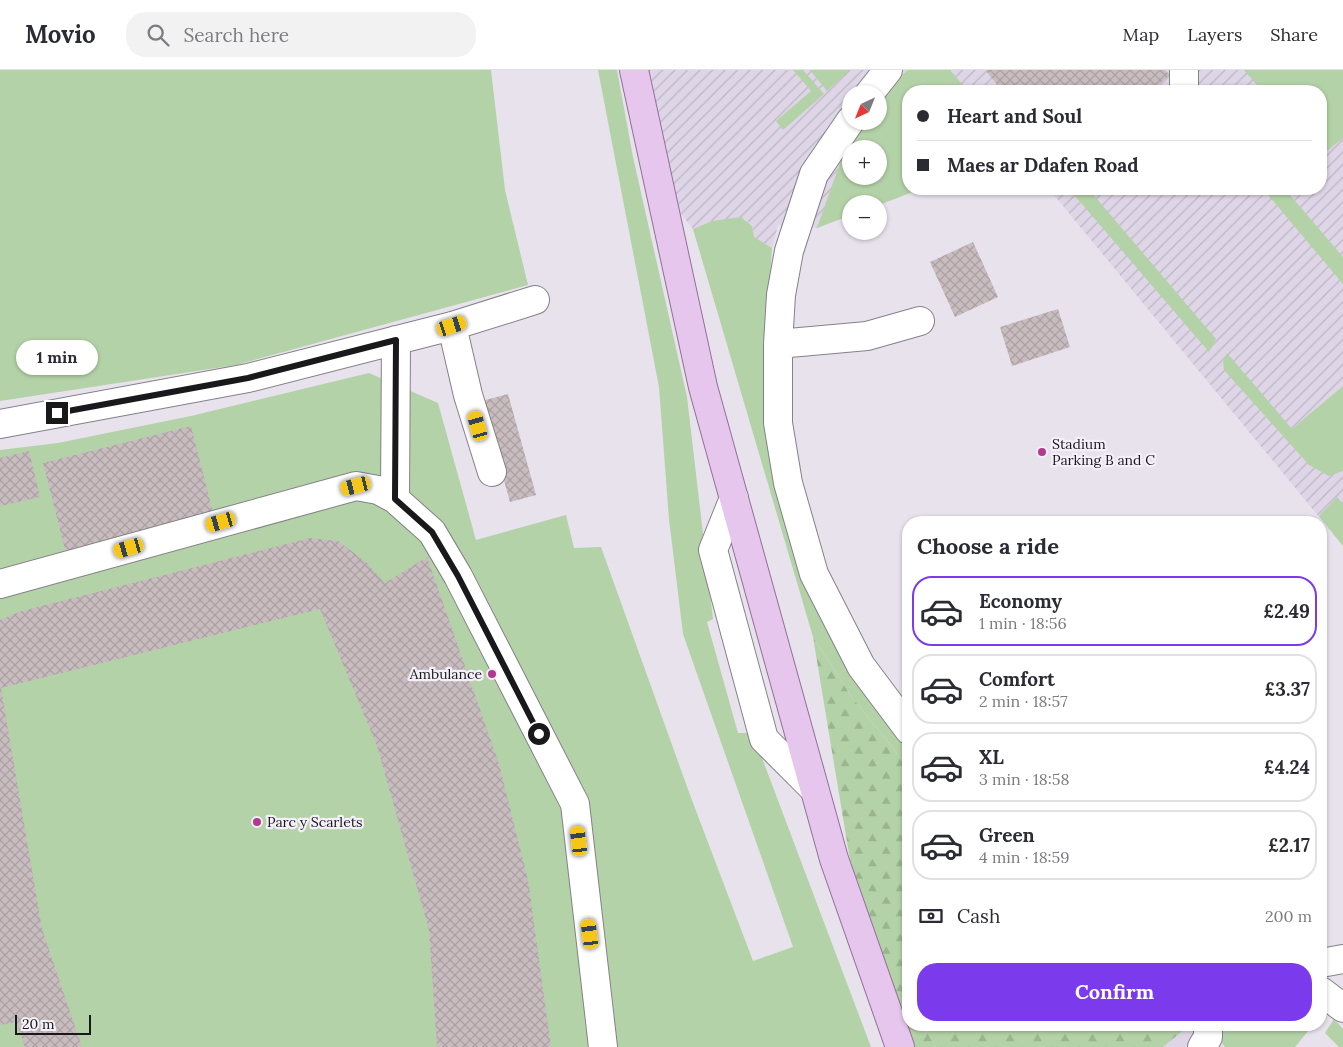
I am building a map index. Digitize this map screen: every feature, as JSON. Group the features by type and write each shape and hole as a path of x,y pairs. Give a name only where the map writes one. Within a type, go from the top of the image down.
{"main road":[{"path":"634,70 703,387 834,859 900,1047"}],"lane":[{"path":"877,85 888,70"},
{"path":"1184,70 1184,85"},
{"path":"844,130 814,174 789,251 781,295 778,344 778,423 788,483 814,574 861,666 902,721"},
{"path":"0,424 248,378 452,326 535,300"},
{"path":"778,344 867,336 920,321"},
{"path":"452,326 468,395 492,472"},
{"path":"395,499 396,340"},
{"path":"0,584 356,486 378,490 395,499 432,532 458,576 575,804 603,1047"},
{"path":"1327,962 1343,959"},
{"path":"1202,1047 1208,1037 1208,1031"}],"shaded area":[{"path":"649,70 1343,70 1343,546 1327,527 1327,516 1318,516 1054,195 1327,195 1327,85 902,85 902,195 905,195 887,202 887,195 842,195 842,218 817,228 778,225 772,248 753,237 752,226 745,219 712,221 693,229 678,210"},
{"path":"1183,1031 1200,1031 1223,1047 1163,1047"}],"green space":[{"path":"0,70 491,70 505,190 528,285 236,365 0,401"},
{"path":"598,70 617,70 633,157 687,397 713,619 707,622 738,733 747,733 762,758 871,1047 0,1047 0,450 58,443 191,416 369,373 438,403 476,540 566,515 574,548 601,547 690,795 753,961 793,947 683,634 669,519 659,387"},
{"path":"793,70 803,70 824,94 783,130 776,121 811,91"},
{"path":"810,70 850,70 827,91"},
{"path":"908,70 950,70 963,85 902,85 902,195 905,195 887,202 887,195 842,195 842,218 817,228 842,157 842,185 887,185 887,140 851,140 858,130 888,130 888,91 896,80"},
{"path":"1244,70 1343,70 1343,138 1327,151 1327,85 1257,85"},
{"path":"1074,195 1094,195 1216,339 1209,352"},
{"path":"1268,195 1290,195 1343,257 1343,284"},
{"path":"741,217 752,226 754,237 772,248 765,358 860,687 902,741 902,759 851,696 813,637 693,229 712,221"},
{"path":"1227,353 1292,429 1343,386 1343,471 1329,476 1309,465 1224,370 1223,362"},
{"path":"1337,497 1343,504 1343,546 1327,526 1327,516 1319,516"},
{"path":"813,637 851,696 902,759 902,1017 850,860"},
{"path":"1334,1019 1343,1029 1343,1047 1339,1047 1325,1033"},
{"path":"907,1031 1183,1031 1163,1047 912,1047"},
{"path":"1219,1031 1308,1031 1295,1047 1225,1047 1221,1042"}],"building":[{"path":"1165,70 1170,75 1158,85 997,85 986,71"},
{"path":"973,242 998,297 955,317 930,262"},
{"path":"1058,309 1070,347 1012,366 1000,327"},
{"path":"508,394 536,495 510,502 482,401"},
{"path":"191,426 215,520 67,557 43,463"},
{"path":"29,451 40,497 0,506 0,458"},
{"path":"310,538 338,541 366,562 385,583 427,557 499,764 528,880 551,1047 437,1047 429,930 377,746 320,609 1,688 42,929 82,1047 25,1047 16,1022 0,1025 0,620 22,611"}],"place":[{"name":"Stadium Parking B and C","path":"1042,452"},
{"name":"Ambulance","path":"492,674"},
{"name":"Parc y Scarlets","path":"257,822"}],"route":[{"path":"57,413 248,378 396,340 395,499 432,532 458,576 539,734"}]}
